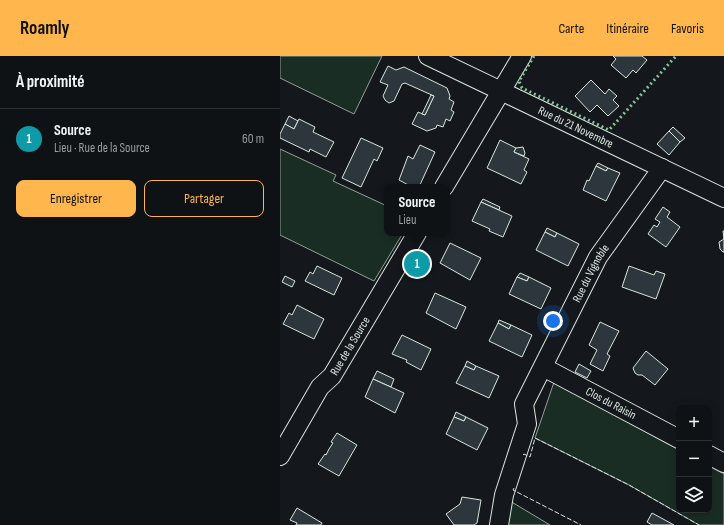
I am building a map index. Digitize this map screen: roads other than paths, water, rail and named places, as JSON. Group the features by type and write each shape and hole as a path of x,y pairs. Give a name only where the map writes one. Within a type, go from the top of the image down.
{"street":[{"name":"Rue du 21 Novembre","path":"428,56 724,198"},
{"path":"446,184 522,56"},
{"name":"Rue du Vignoble","path":"499,525 504,495 527,424 524,404 544,367 598,257 662,168"},
{"name":"Rue de la Source","path":"280,456 320,387 332,376 415,236"},
{"name":"Clos du Raisin","path":"544,367 676,437"},
{"path":"712,457 724,463"}],"place":[{"name":"Source","path":"417,264"}]}
